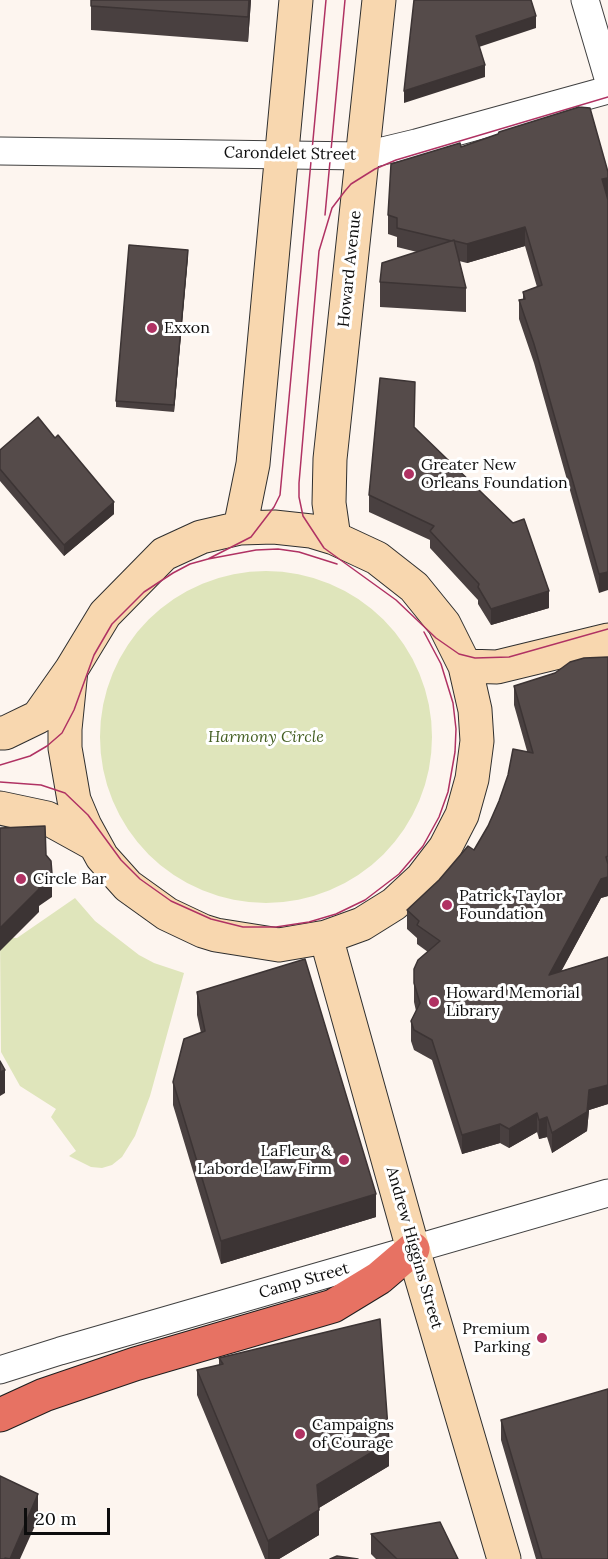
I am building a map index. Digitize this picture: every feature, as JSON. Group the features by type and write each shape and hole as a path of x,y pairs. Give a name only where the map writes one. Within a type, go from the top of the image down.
{"highway":[{"path":"0,1415 44,1395 135,1364 333,1306 380,1278 413,1249"}],"main road":[{"path":"240,528 254,464 296,0"},
{"name":"Howard Avenue","path":"334,538 329,503 330,459 379,0"},
{"path":"0,733 5,733 38,717 71,670 105,614 119,597 164,554 201,537 240,528 274,526 311,531 334,538 377,558 414,587 444,624 465,666 474,703 477,741 472,778 462,815 449,840 422,878 394,904 362,924 326,937 279,945 203,931 167,914 137,894 110,867 94,844 74,800 67,765 65,729 71,670"},
{"path":"465,666 497,667 608,640"},
{"path":"0,808 47,818 94,844"},
{"name":"Andrew Higgins Street","path":"326,937 413,1249 504,1559"}],"street":[{"path":"585,0 608,78"},
{"name":"Carondelet Street","path":"0,151 281,153 362,156 608,90"},
{"name":"Camp Street","path":"0,1371 68,1348 608,1193"}],"green space":[{"name":"Harmony Circle","path":"266,571 298,574 330,584 358,599 383,620 404,645 419,673 429,705 432,737 429,769 419,801 404,829 383,854 358,875 330,890 298,900 266,903 234,900 202,890 174,875 149,854 128,829 113,801 103,769 100,737 103,705 113,673 128,645 149,620 174,599 202,584 234,574"},
{"path":"75,898 95,921 139,955 154,963 184,973 150,1096 135,1136 122,1157 112,1165 102,1168 91,1167 69,1156 76,1151 51,1117 56,1109 20,1086 1,1052 0,937 17,938"}],"building":[{"path":"91,0 249,0 248,17 91,6"},
{"path":"414,0 531,0 536,16 476,36 485,65 404,91"},
{"path":"579,107 590,108 608,172 608,178 602,179 608,200 608,572 599,574 534,344 519,300 525,299 523,292 542,285 525,227 467,244 397,228 397,218 388,215 391,164 460,143 461,147 499,132"},
{"path":"454,240 466,288 380,282 382,263"},
{"path":"129,245 188,250 174,405 116,401"},
{"name":"Greater New Orleans Foundation","path":"380,378 415,382 414,427 513,523 524,519 549,591 491,609 478,587 479,584 430,531 434,526 369,495"},
{"path":"38,417 55,438 58,435 114,502 64,545 0,469 0,450"},
{"path":"608,657 608,856 606,857 608,877 601,879 549,975 608,957 608,1085 589,1090 587,1112 552,1133 547,1117 539,1120 537,1113 509,1129 500,1124 462,1135 432,1040 414,1030 411,1021 420,1003 414,983 414,969 418,960 440,941 417,925 419,921 407,910 439,880 468,846 474,850 499,801 508,775 513,749 533,753 514,686 555,673 570,662 584,658"},
{"path":"45,826 46,855 51,861 52,874 39,883 39,889 0,928 0,828"},
{"path":"305,959 376,1194 221,1241 173,1082 184,1039 205,1031 197,992"},
{"path":"0,1061 5,1070 0,1072"},
{"name":"Campaigns of Courage","path":"380,1319 389,1442 317,1485 319,1510 268,1541 197,1370 223,1364 219,1358"},
{"path":"608,1389 608,1559 542,1559 501,1420"},
{"path":"0,1476 38,1494 10,1559 0,1559"},
{"path":"440,1522 458,1559 397,1559 371,1534"},
{"path":"337,1556 358,1559 330,1559"}],"tram line":[{"path":"208,559 251,537 274,507 280,495 326,0"},
{"path":"325,215 345,0"},
{"path":"608,97 396,160 375,169 351,184 345,191 332,208 319,251 299,483 303,516 324,548 396,600 436,638 459,654 475,658 509,657 608,629"},
{"path":"0,765 30,756 47,746 62,733 74,710 94,655 112,624 144,592 173,573 190,564 208,559 256,550 278,549 299,552 337,564"},
{"path":"0,782 41,785 65,793 88,815 121,860 140,879 171,901 211,919 243,927 276,927 309,922 336,914 365,900 399,874 423,846 439,817 448,792 455,752 456,729 453,703 441,664 424,632"}],"place":[{"name":"Exxon","path":"152,328"},
{"name":"Greater New Orleans Foundation","path":"409,474"},
{"name":"Circle Bar","path":"21,879"},
{"name":"Patrick Taylor Foundation","path":"447,905"},
{"name":"Howard Memorial Library","path":"434,1002"},
{"name":"LaFleur & Laborde Law Firm","path":"344,1160"},
{"name":"Premium Parking","path":"542,1338"},
{"name":"Campaigns of Courage","path":"300,1434"}]}
